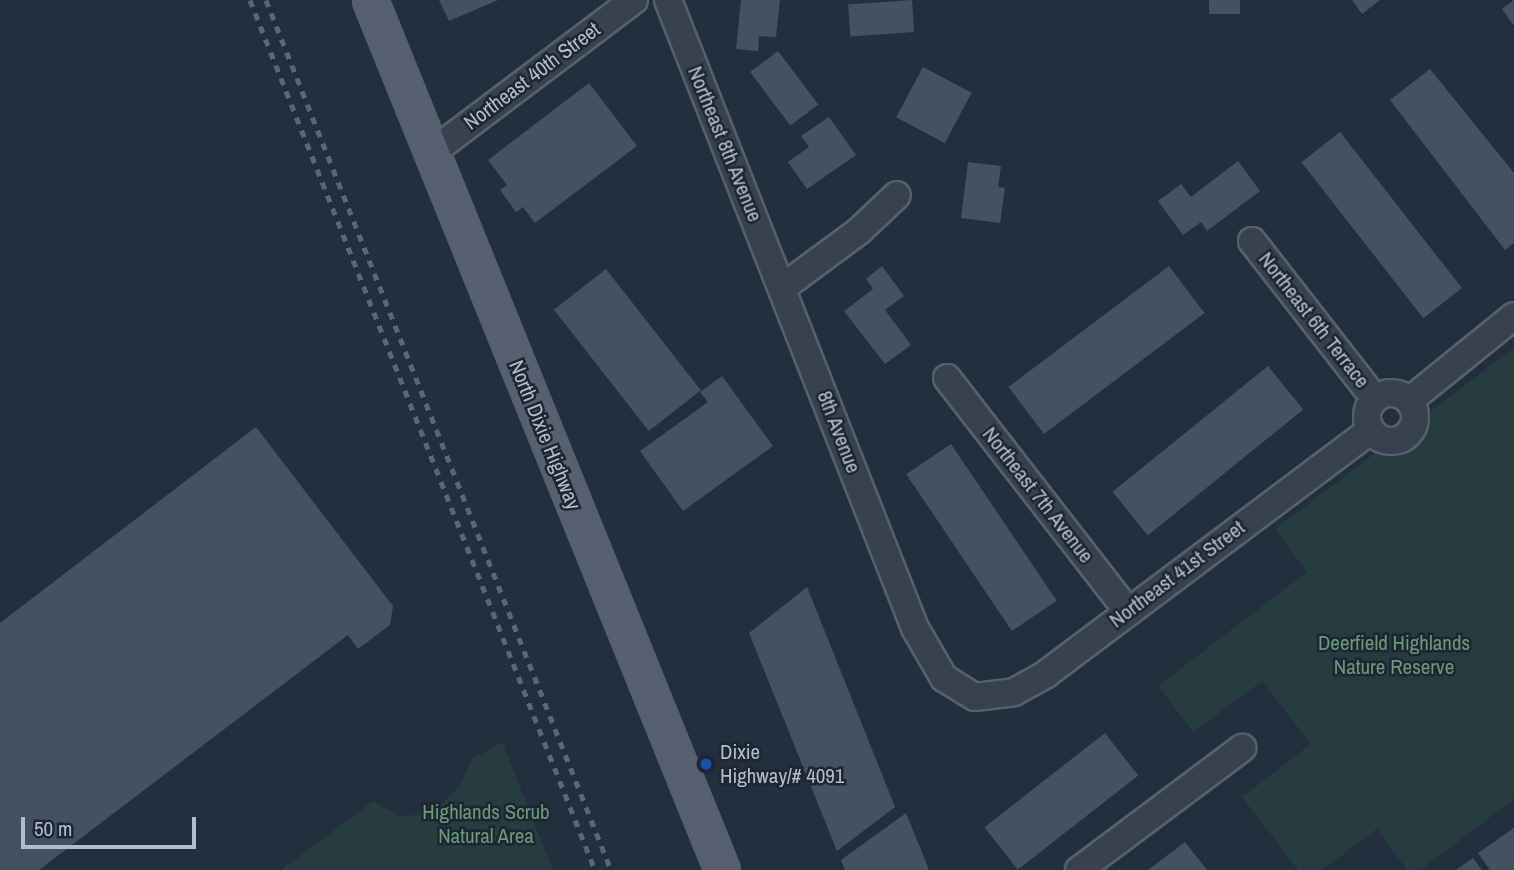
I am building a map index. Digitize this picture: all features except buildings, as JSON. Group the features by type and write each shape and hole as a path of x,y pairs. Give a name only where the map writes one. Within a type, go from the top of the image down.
{"main road":[{"name":"North Dixie Highway","path":"370,0 722,870"}],"street":[{"name":"Northeast 40th Street","path":"431,153 634,0"},
{"name":"Northeast 8th Avenue","path":"668,0 782,288"},
{"path":"782,288 859,231 897,195"},
{"name":"Northeast 6th Terrace","path":"1252,241 1375,399"},
{"name":"8th Avenue","path":"782,288 915,628 944,678 975,697"},
{"path":"1409,401 1514,316"},
{"name":"Northeast 7th Avenue","path":"947,378 1128,611"},
{"path":"1393,393 1409,401 1415,419 1406,437 1386,441 1371,430 1367,414 1375,399 1393,393"},
{"name":"Northeast 41st Street","path":"975,697 1014,692 1128,611 1371,430"},
{"path":"1079,870 1242,748"}],"green space":[{"name":"Deerfield Highlands Nature Reserve","path":"1514,348 1514,799 1420,870 1407,870 1377,829 1322,870 1298,870 1242,797 1311,744 1262,681 1193,732 1158,686 1307,572 1275,529"},
{"name":"Highlands Scrub Natural Area","path":"502,742 553,870 281,870 373,801 399,816 432,814 460,786 472,759"}],"railway":[{"path":"250,0 595,870"},
{"path":"266,0 611,870"}],"place":[{"name":"Dixie Highway/# 4091","path":"706,764"}]}
